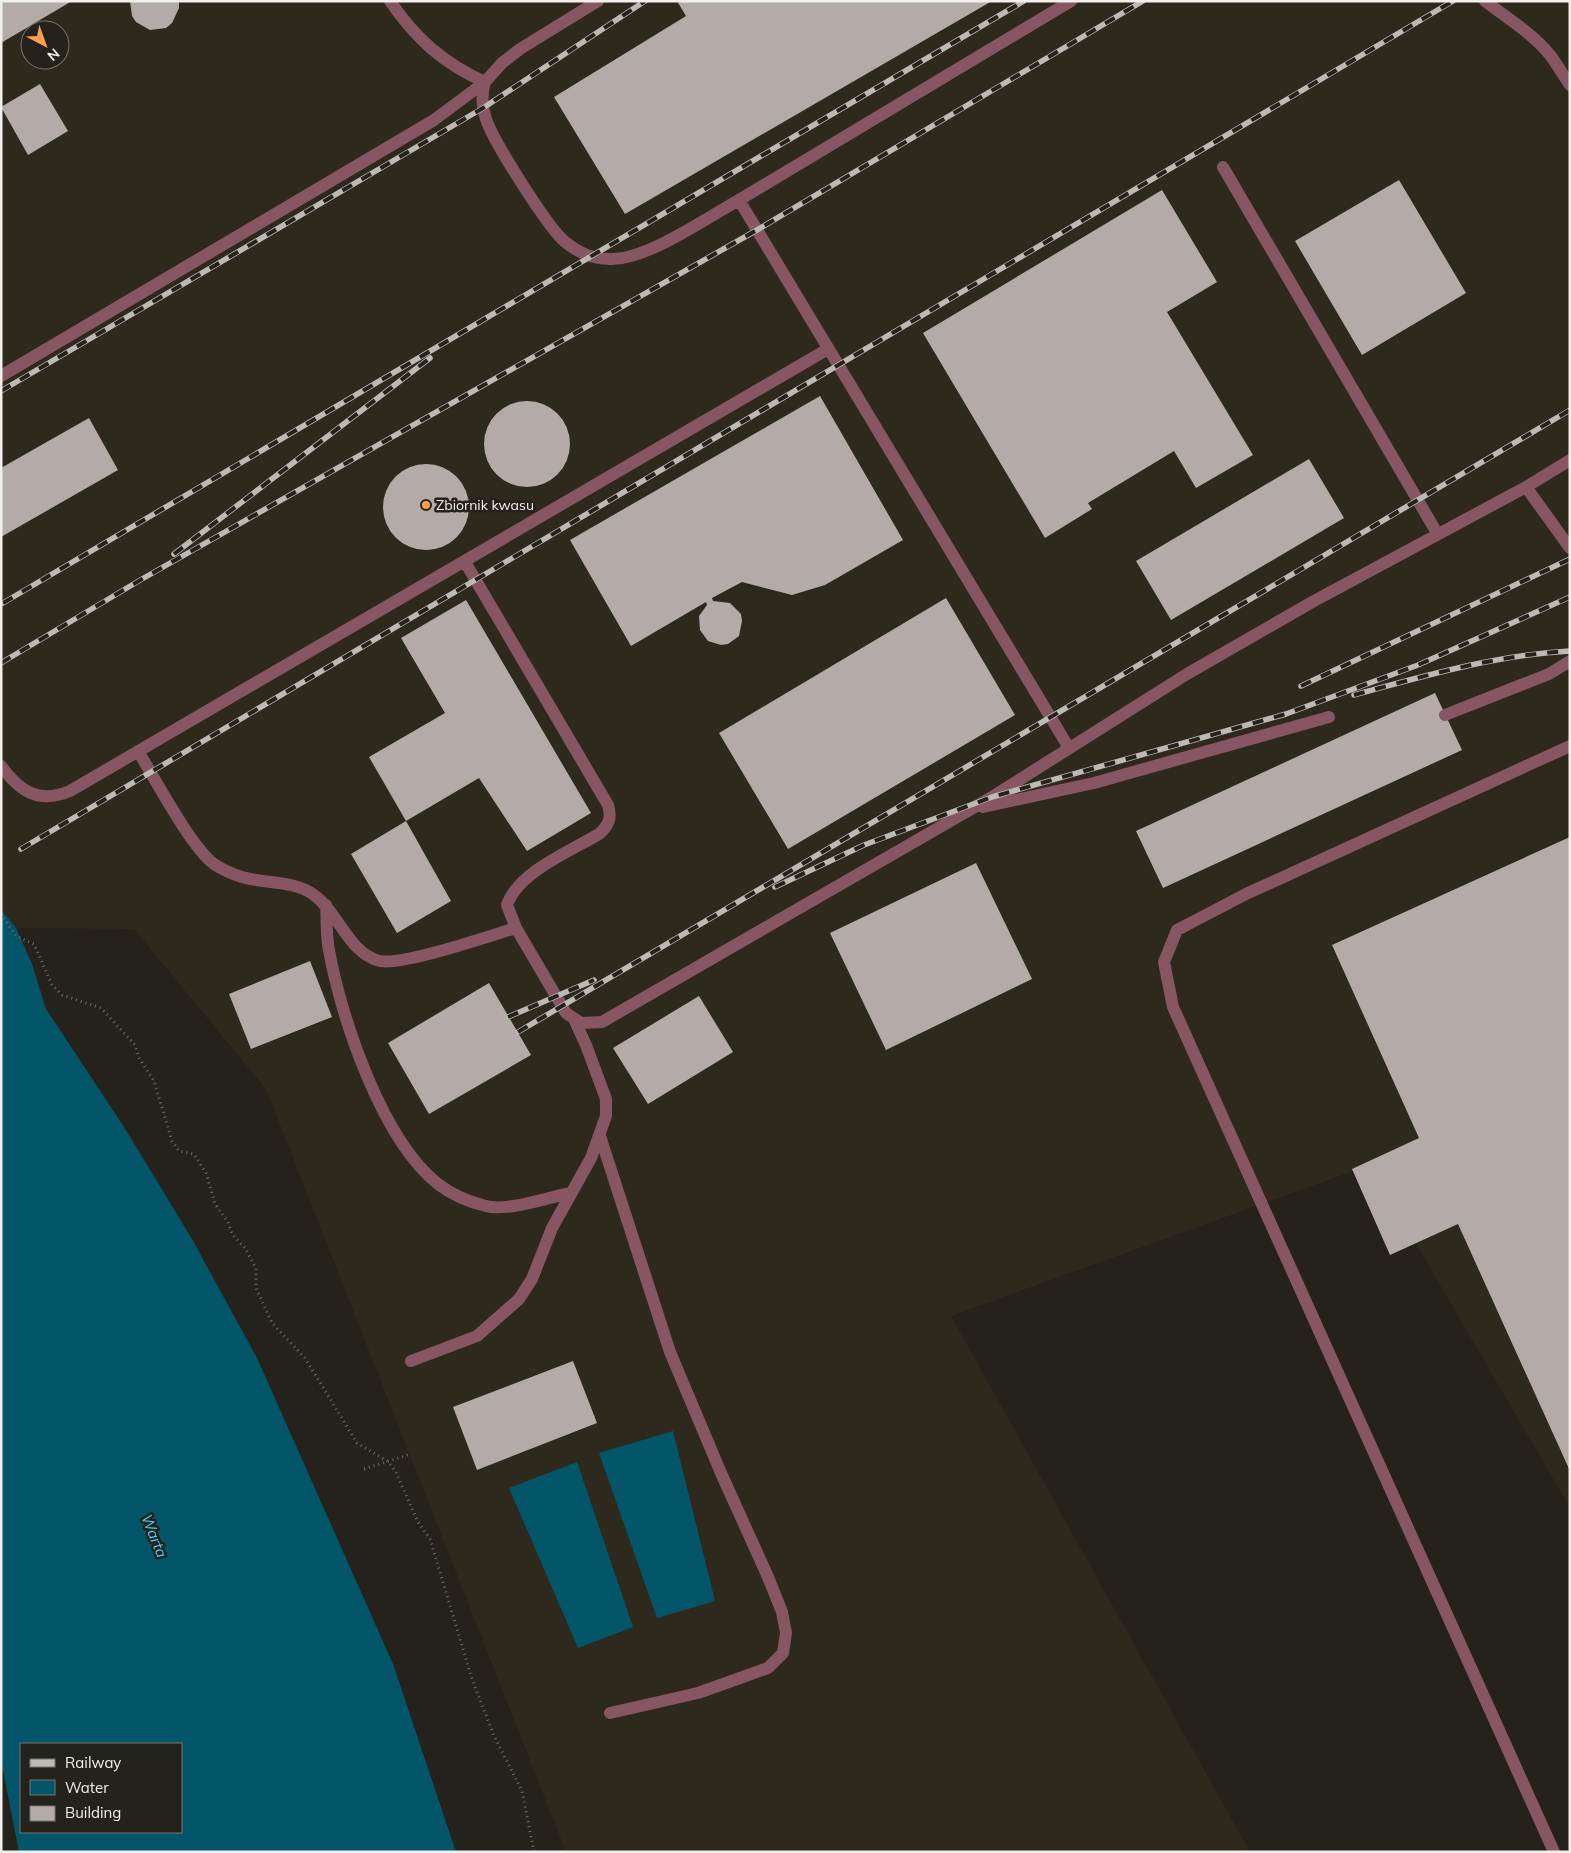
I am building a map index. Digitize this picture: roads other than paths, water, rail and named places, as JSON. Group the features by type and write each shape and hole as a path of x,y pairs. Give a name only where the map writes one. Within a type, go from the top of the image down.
{"lane":[{"path":"390,1 412,32 430,49 448,63 485,82"},
{"path":"1,376 434,120 485,82 502,62 598,1"},
{"path":"485,82 482,92 483,108 490,132 551,225 563,240 576,250 590,256 608,260 628,259 646,252 740,200 1071,1"},
{"path":"1485,1 1518,25 1540,45 1550,55 1570,85"},
{"path":"1494,1 1499,1"},
{"path":"1223,167 1437,533"},
{"path":"740,200 1069,748"},
{"path":"1,766 22,788 34,794 55,798 70,792 828,349"},
{"path":"574,1019 590,1024 611,1019 971,809 1187,674 1437,533 1526,487 1570,460"},
{"path":"1526,487 1570,548"},
{"path":"411,1361 476,1336 519,1299 532,1278 552,1228 591,1158 606,1116 606,1099 574,1019 561,1007 516,928 507,905 515,889 532,874 606,828 611,813 465,562"},
{"path":"1445,715 1548,674 1570,661"},
{"path":"971,809 1094,783 1329,717"},
{"path":"1554,1852 1173,1008 1164,962 1177,930 1186,925 1246,894 1570,746"},
{"path":"138,751 190,835 203,854 214,864 228,873 245,878 299,887 314,894 326,905 361,951 381,961 396,962 516,928"},
{"path":"326,905 328,949 354,1044 382,1106 418,1163 438,1183 457,1196 487,1207 506,1206 571,1193"},
{"path":"600,1136 670,1352 768,1577 782,1612 786,1633 783,1653 768,1668 698,1693 610,1713"}],"water":[{"name":"Warta","path":"1,909 16,928 32,964 46,1009 124,1127 192,1239 257,1358 393,1664 456,1852 19,1852 1,1760"},
{"path":"673,1431 715,1601 657,1618 599,1453"},
{"path":"577,1462 633,1627 578,1648 509,1488"}],"railway":[{"path":"1,391 483,108 645,1"},
{"path":"3,603 1024,1"},
{"path":"1,663 142,579 757,230 1143,1"},
{"path":"21,849 1453,1"},
{"path":"174,554 430,358"},
{"path":"518,1032 1570,410"},
{"path":"1301,686 1570,559"},
{"path":"775,887 864,845 992,797 1286,714 1418,665 1570,597"},
{"path":"1354,695 1488,662 1542,653 1570,651"},
{"path":"508,1017 594,980"}],"place":[{"name":"Zbiornik kwasu","path":"426,505"}]}
